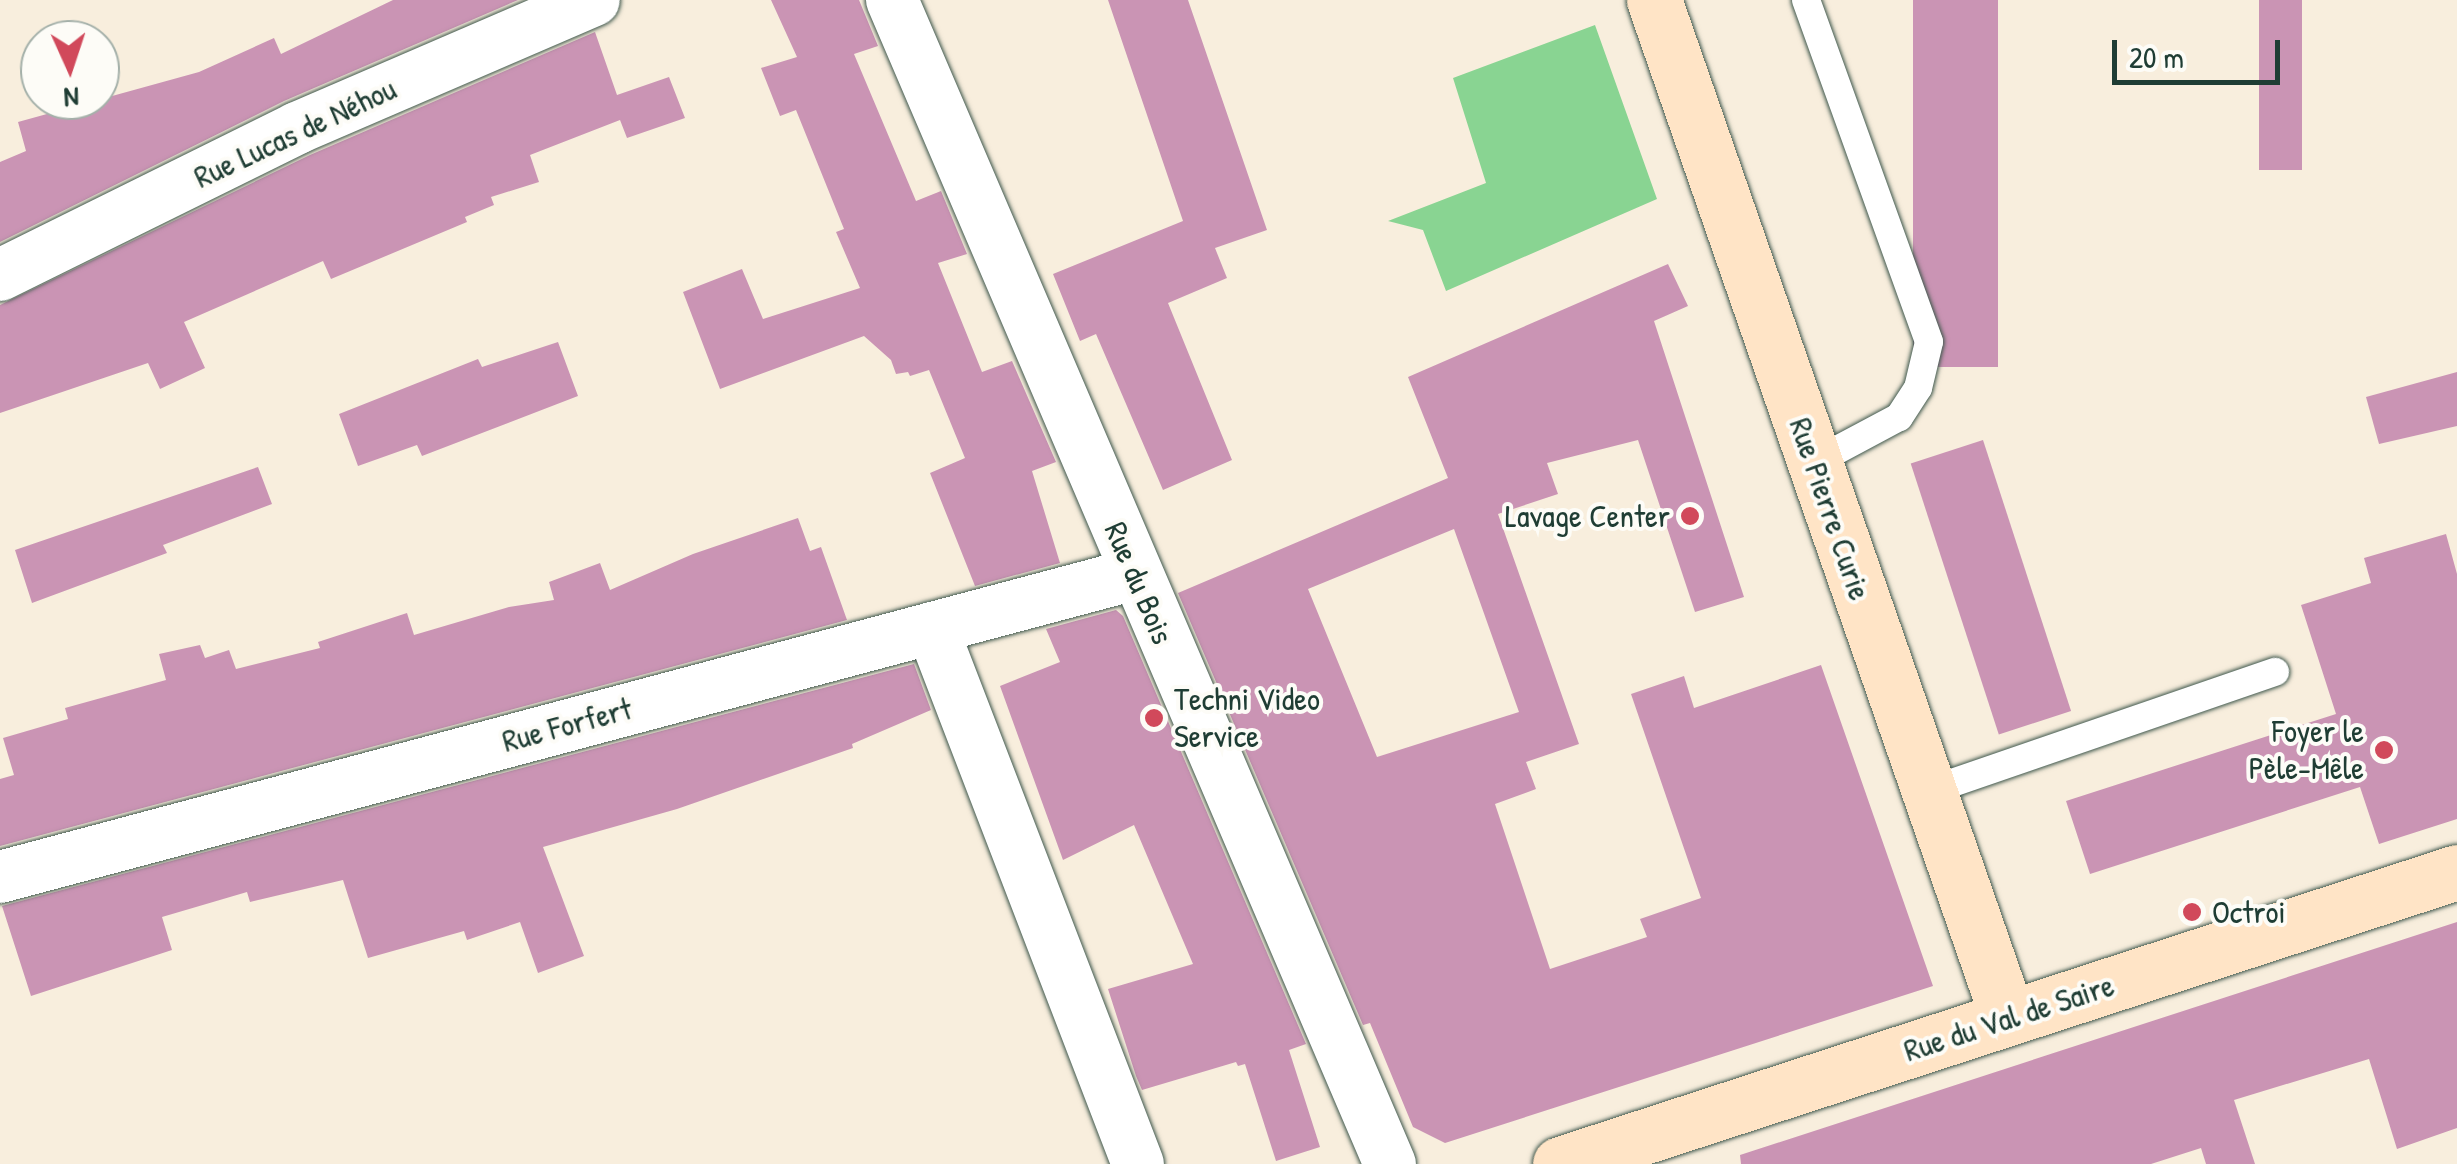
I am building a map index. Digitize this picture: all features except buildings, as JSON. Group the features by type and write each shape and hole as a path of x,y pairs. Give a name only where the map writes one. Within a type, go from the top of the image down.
{"street":[{"name":"Rue Lucas de Néhou","path":"0,274 297,128 594,0"},
{"name":"Rue du Bois","path":"892,0 1390,1164"},
{"name":"Rue Pierre Curie","path":"1654,0 2008,1018"},
{"name":"Rue Forfert","path":"0,877 1135,574"},
{"path":"932,628 1138,1164"},
{"name":"Rue du Val de Saire","path":"1560,1164 2457,872"}],"lane":[{"path":"1806,0 1930,342 1918,388 1899,417 1814,463"},
{"path":"1928,791 2275,672"}],"green space":[{"path":"1595,25 1657,199 1446,291 1423,230 1388,221 1486,183 1453,78"}],"place":[{"name":"Lavage Center","path":"1690,516"},
{"name":"Techni Video Service","path":"1154,718"},
{"name":"Foyer le Pèle-Mêle","path":"2384,750"},
{"name":"Octroi","path":"2192,912"}]}
